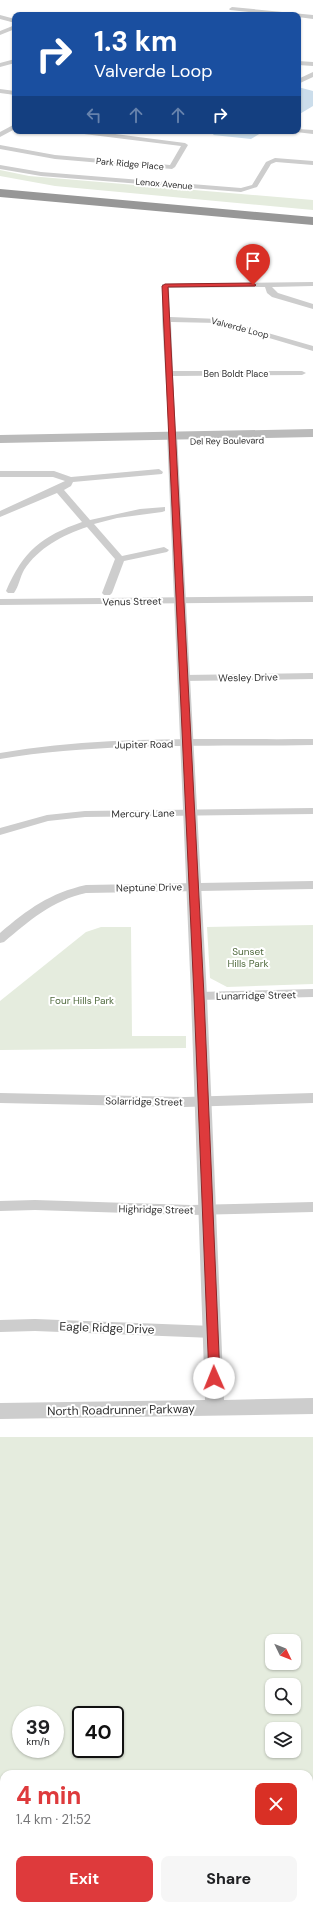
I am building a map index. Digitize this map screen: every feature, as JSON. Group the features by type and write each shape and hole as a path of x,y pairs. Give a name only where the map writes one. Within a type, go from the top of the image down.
{"highway":[{"path":"0,180 126,198"},
{"path":"0,186 313,214"},
{"path":"0,193 313,221"},
{"path":"0,199 85,206 248,215"},
{"path":"0,204 85,206"}],"main road":[{"name":"Del Rey Boulevard","path":"0,439 117,438 145,442 172,438 313,432"},
{"name":"Del Rey Boulevard","path":"172,438 313,440"}],"street":[{"path":"229,12 234,6 276,12"},
{"path":"301,16 313,17"},
{"path":"0,17 12,20"},
{"path":"0,33 12,28"},
{"path":"0,65 12,62"},
{"path":"301,62 313,64"},
{"path":"301,80 313,74"},
{"path":"0,91 12,93"},
{"path":"0,135 12,128"},
{"path":"301,131 313,132"},
{"name":"Park Ridge Place","path":"0,147 55,157 172,167 185,145 99,134"},
{"name":"Lenox Avenue","path":"0,167 41,174 241,190 255,186 268,163 275,160 313,163"},
{"path":"215,1408 199,996 165,286 313,284"},
{"path":"268,285 270,291 275,295 313,307"},
{"name":"Valverde Loop","path":"166,319 219,321 313,349"},
{"name":"Ben Boldt Place","path":"169,374 302,373"},
{"path":"0,474 54,474 70,480 159,472"},
{"path":"0,514 58,489 68,484 70,480"},
{"path":"58,489 120,559"},
{"path":"11,591 20,568 42,547 61,534 88,522 162,509"},
{"path":"120,559 164,550"},
{"path":"107,593 120,559"},
{"name":"Venus Street","path":"0,602 313,599"},
{"name":"Wesley Drive","path":"183,678 313,676"},
{"name":"Jupiter Road","path":"0,756 71,746 313,742"},
{"name":"Mercury Lane","path":"0,832 34,821 73,814 313,811"},
{"name":"Neptune Drive","path":"0,939 44,904 73,892 96,888 313,885"},
{"name":"Lunarridge Street","path":"199,996 313,993"},
{"name":"Solarridge Street","path":"0,1098 36,1097 129,1101 203,1101 313,1098"},
{"name":"Highridge Street","path":"0,1206 35,1205 120,1209 208,1210 313,1207"},
{"name":"Eagle Ridge Drive","path":"0,1326 35,1325 213,1332"},
{"name":"North Roadrunner Parkway","path":"0,1412 313,1406"}],"green space":[{"path":"0,170 29,176 313,200 313,210 55,186 0,176"},
{"name":"Sunset Hills Park","path":"313,925 313,984 227,987 210,978 207,927"},
{"name":"Four Hills Park","path":"101,927 131,927 132,1036 186,1036 186,1048 0,1050 0,1001 86,932"},
{"path":"0,1437 313,1437 313,1770 0,1770"}],"water":[{"path":"301,88 313,91 313,106 301,113"},
{"path":"214,134 259,134 251,139 213,135"}],"route":[{"path":"214,1378 199,996 172,461 172,430 165,286 253,285"}]}
